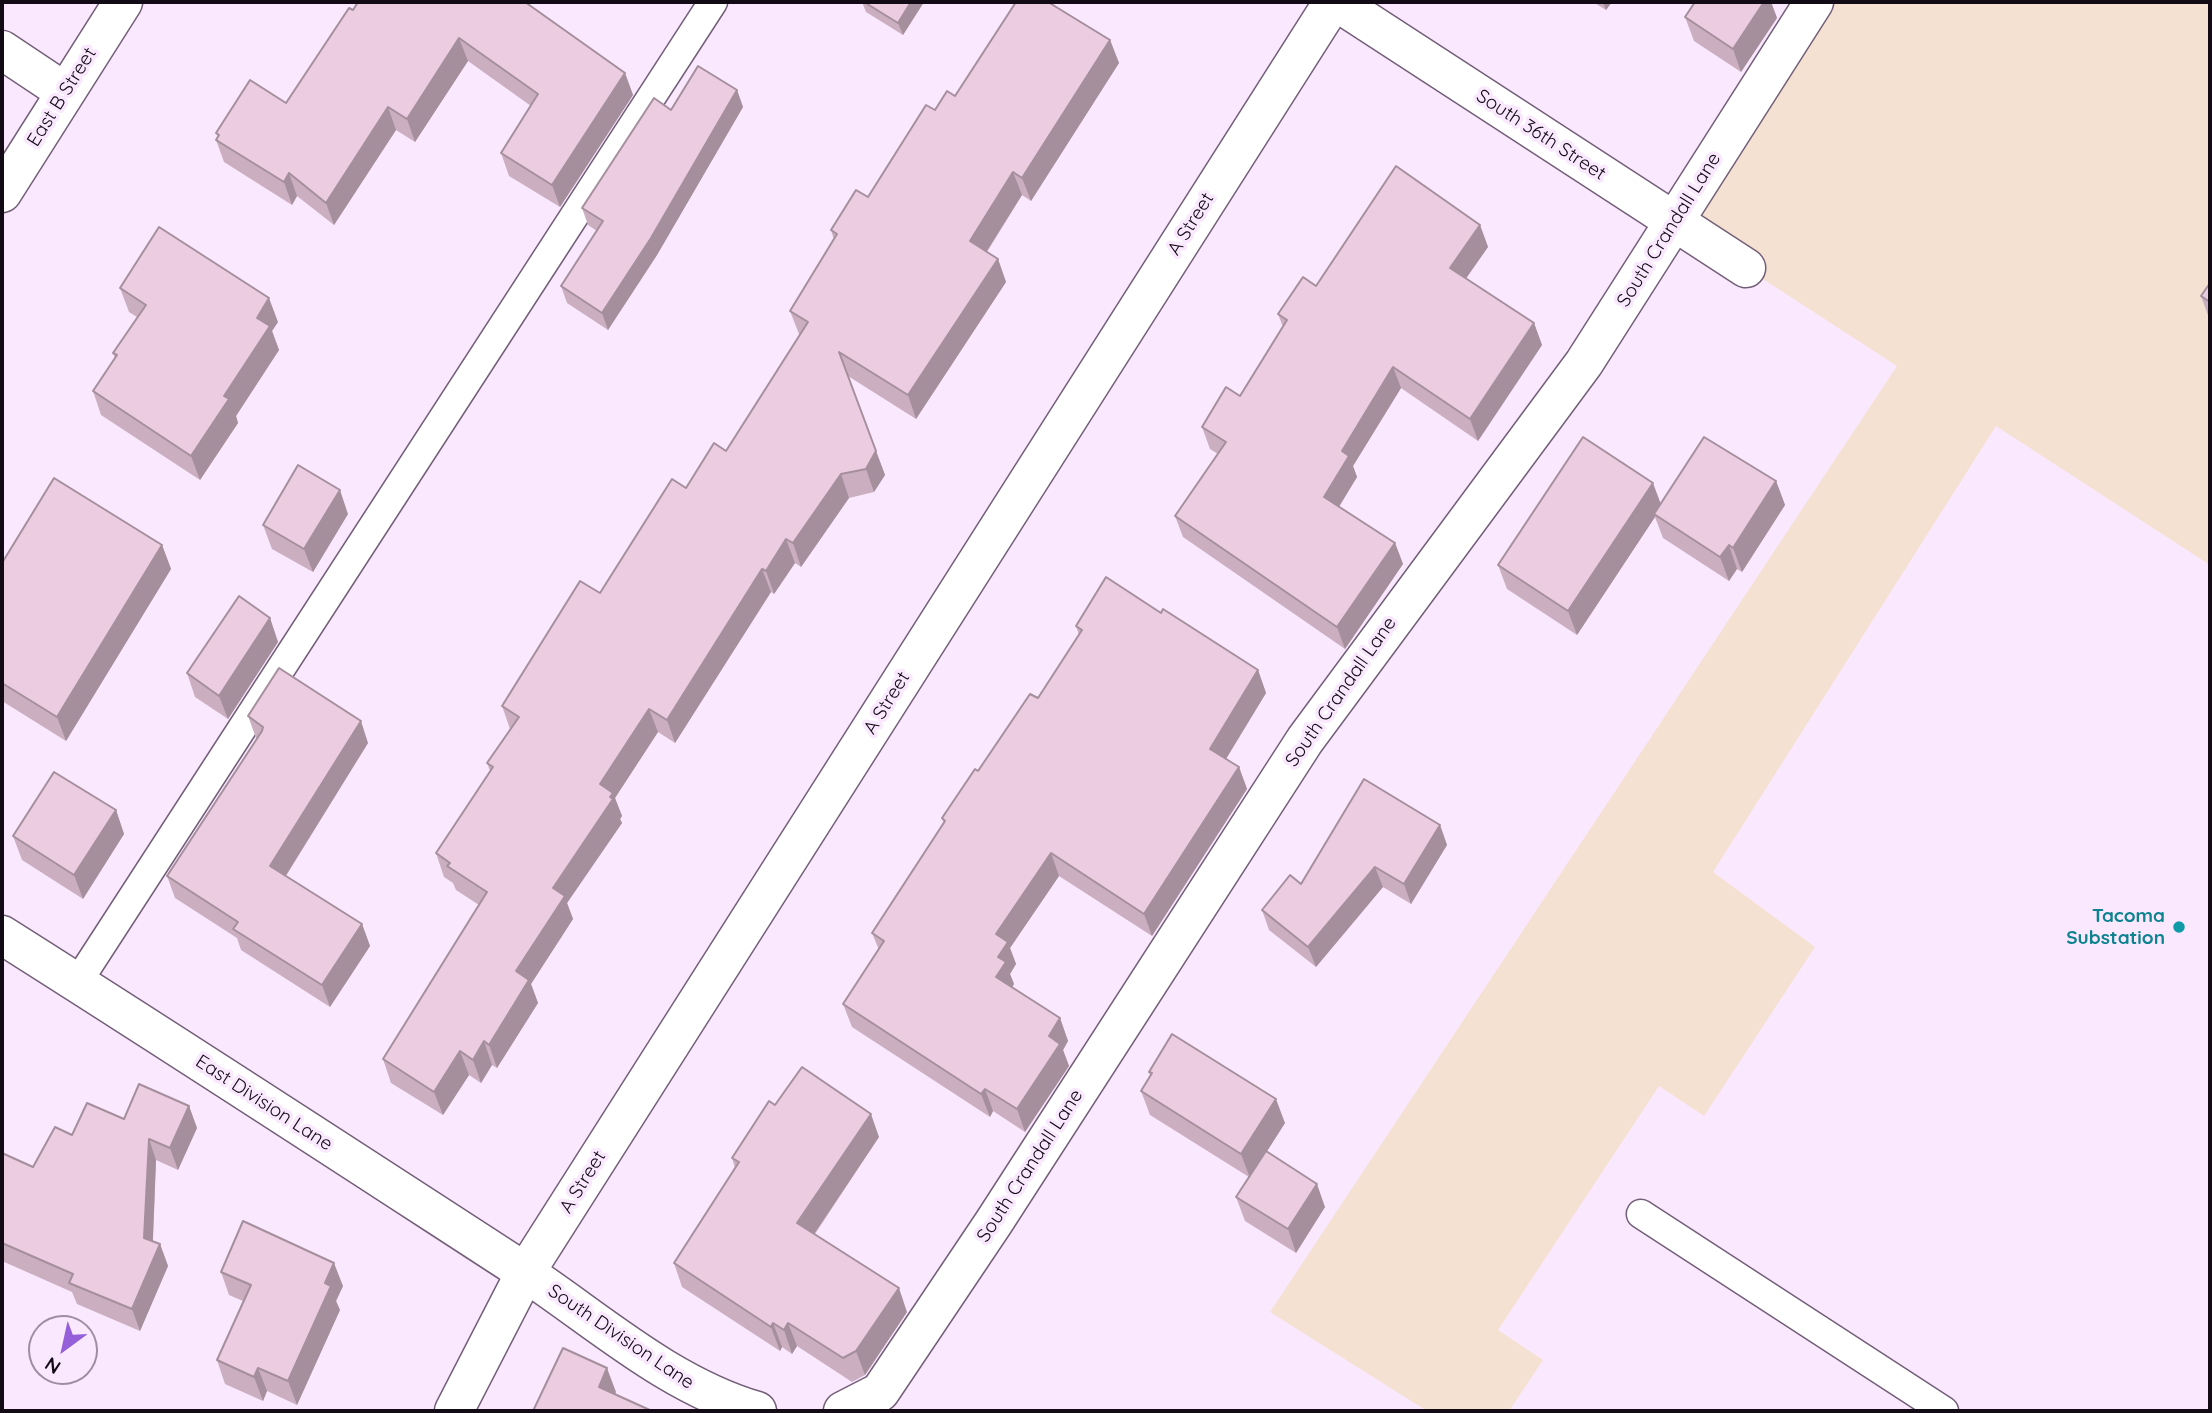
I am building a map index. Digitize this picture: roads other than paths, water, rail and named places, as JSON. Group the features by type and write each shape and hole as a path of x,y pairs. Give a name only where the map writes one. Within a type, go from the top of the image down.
{"street":[{"name":"East B Street","path":"2,193 123,2"},
{"name":"South 36th Street","path":"1335,2 1746,268"},
{"name":"A Street","path":"454,1411 526,1273 1335,2"},
{"name":"South Crandall Lane","path":"843,1411 880,1392 995,1223 1305,740 1584,363 1814,2"},
{"path":"2,50 65,92"},
{"name":"East Division Lane","path":"2,935 526,1273"},
{"name":"South Division Lane","path":"526,1273 652,1362 730,1403 757,1411"}],"lane":[{"path":"78,983 713,2"},
{"path":"1641,1214 1944,1411"}],"place":[{"name":"Tacoma Substation","path":"2179,927"}]}
